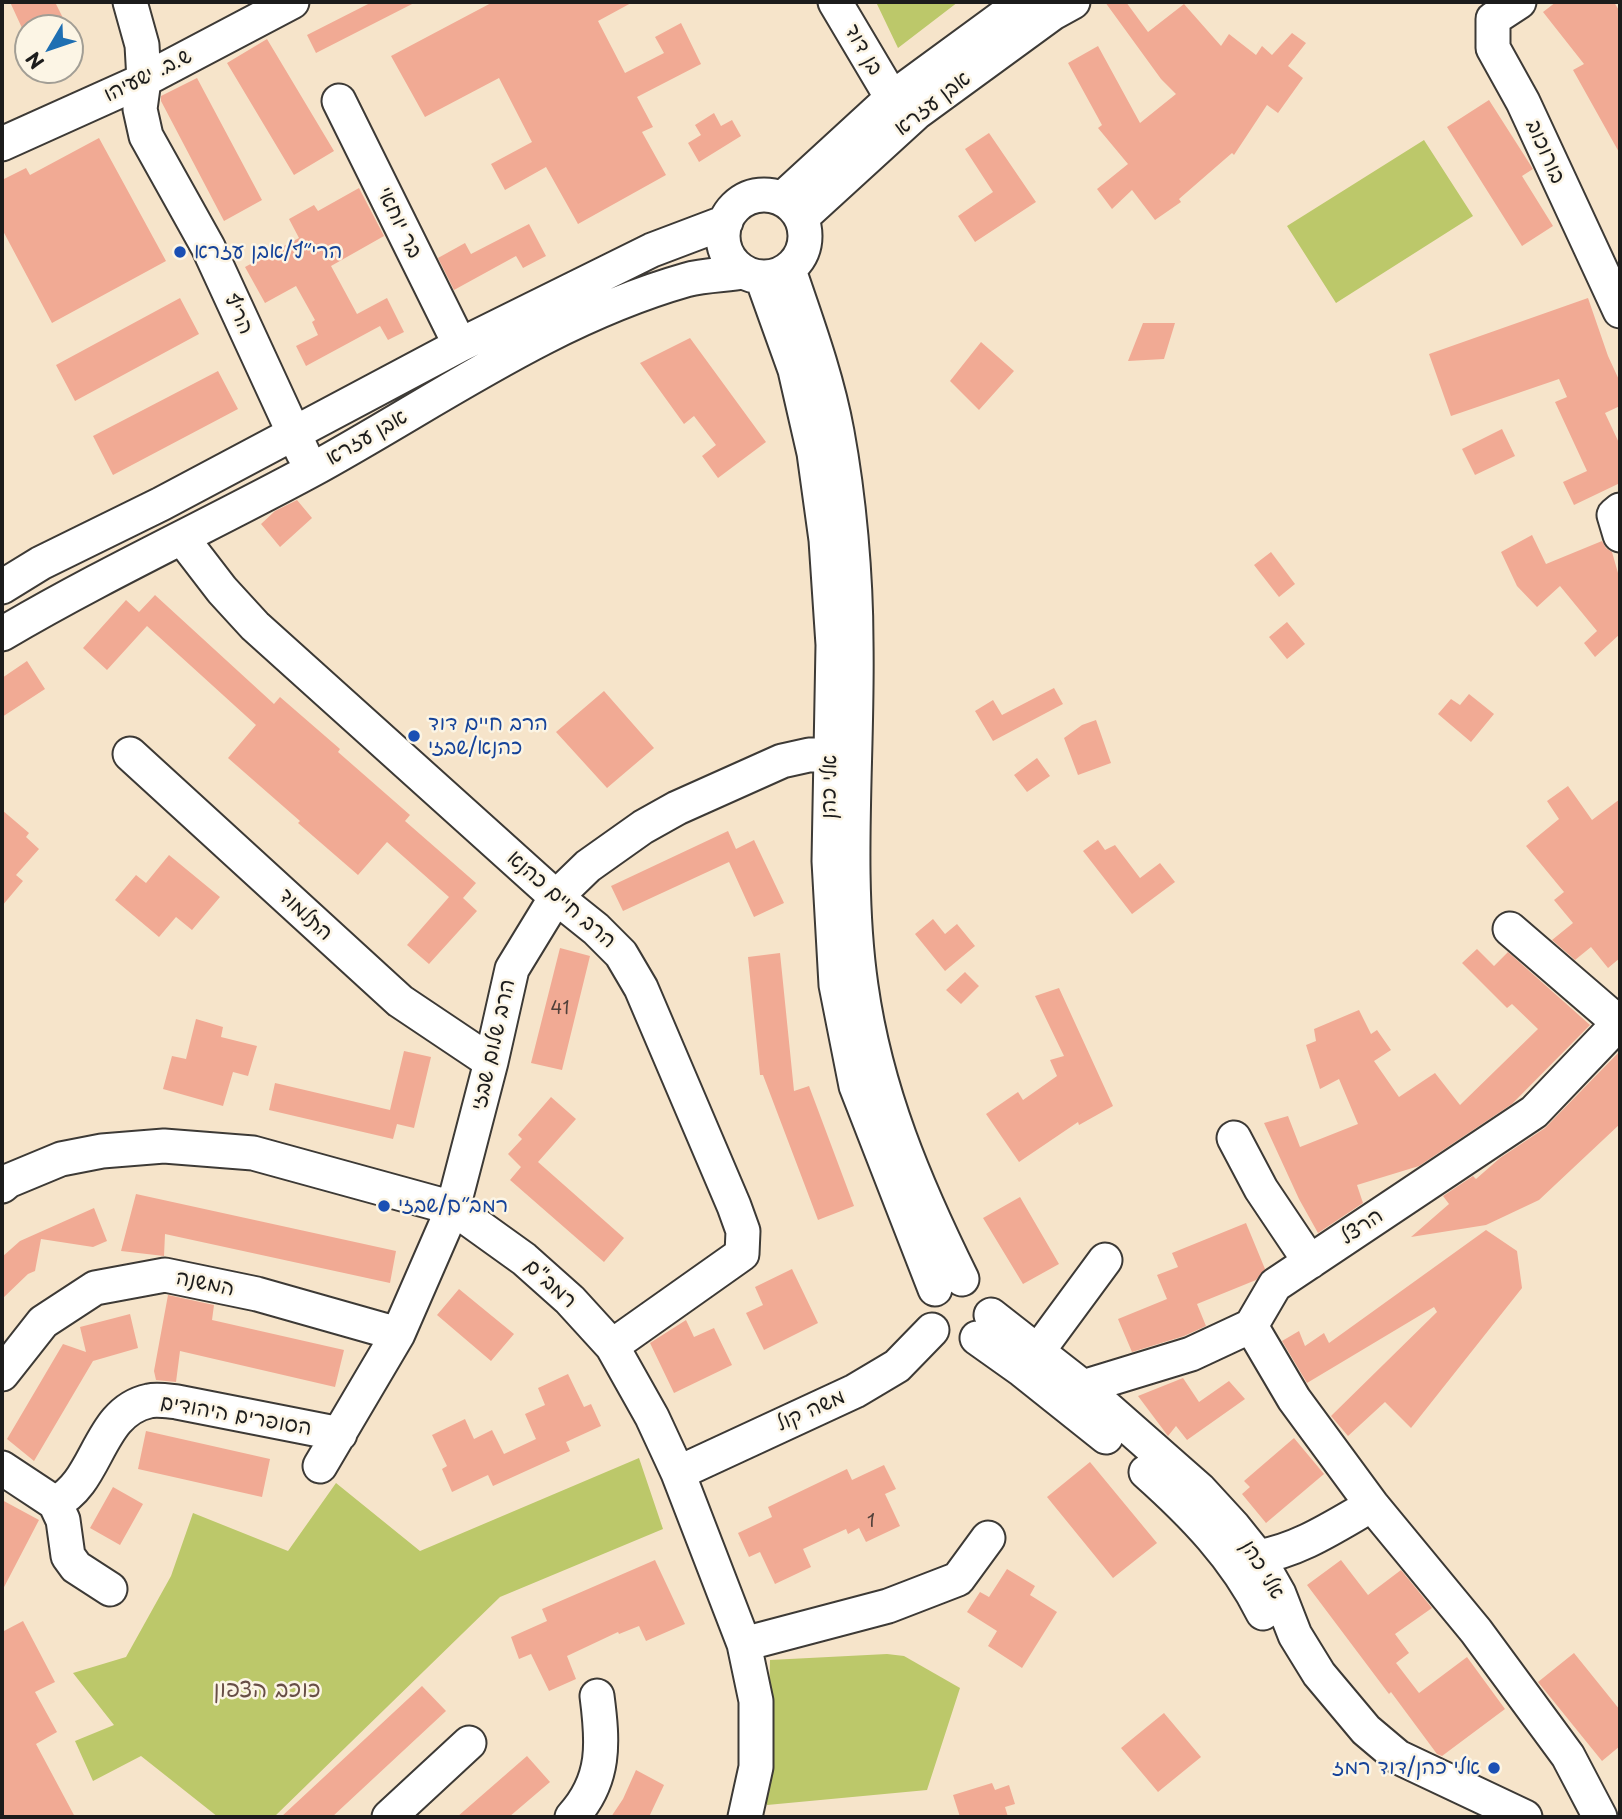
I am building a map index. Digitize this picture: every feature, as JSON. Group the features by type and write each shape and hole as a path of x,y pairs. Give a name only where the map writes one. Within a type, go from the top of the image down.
{"street":[{"name":"הריף","path":"130,2 142,45 144,80 140,109 146,136 208,247 293,435 312,470"},
{"name":"ש.ב. ישעיהו","path":"2,144 144,80 292,2"},
{"name":"בן דוד","path":"835,2 891,98"},
{"name":"אבן עזרא","path":"791,208 891,98 1023,2"},
{"name":"אבן עזרא","path":"791,208 916,113 1053,13 1073,2"},
{"name":"בורוכוב","path":"1519,2 1493,19 1493,48 1522,102 1620,312"},
{"name":"בר יוחאי","path":"339,101 460,345"},
{"path":"771,195 791,208 806,240 797,262 765,273 733,263 725,250 723,236 726,222 738,204 749,198 771,195"},
{"name":"אבן עזרא","path":"2,587 41,563 161,504 460,345 652,250 726,222"},
{"name":"אבן עזרא","path":"2,634 60,599 312,470 504,358 617,304 688,279 765,273"},
{"name":"אלי כהן","path":"765,273 795,370 814,453 826,540 861,984 878,1074 898,1135 931,1218 948,1284"},
{"path":"1620,510 1614,515 1620,535"},
{"name":"הרב חיים כהנא","path":"182,538 222,590 255,626 556,897 596,929 621,954 641,988 743,1231 743,1254 612,1346"},
{"name":"התלמוד","path":"130,754 400,1001 491,1062"},
{"name":"אלי כהן","path":"844,754 830,816 829,860 836,985 856,1086 948,1284"},
{"name":"הרב שלום שבזי","path":"320,1466 397,1334 453,1208 512,969 556,897 589,866 643,827 677,808 765,767 809,755 844,754"},
{"path":"765,767 786,769 807,778 817,789 830,816"},
{"path":"1510,929 1620,1023"},
{"name":"הרצל","path":"1251,1326 1275,1285 1534,1112 1620,1023"},
{"path":"1234,1138 1261,1189 1310,1262"},
{"name":"רמב\"ם","path":"2,1186 61,1159 103,1151 164,1146 253,1153 453,1208 524,1259 570,1300 612,1346 652,1417 678,1473 744,1644 756,1701 756,1767 745,1817"},
{"path":"1038,1351 1105,1261"},
{"name":"המשנה","path":"2,1374 43,1322 95,1288 165,1275 257,1294 397,1334"},
{"path":"948,1284 980,1287 986,1295 984,1326 970,1342 953,1344 938,1337 932,1330 926,1313 927,1304 948,1284"},
{"name":"אלי כהן","path":"984,1326 1038,1351 1083,1387 1199,1490 1258,1557 1279,1594 1295,1635 1319,1674 1366,1730 1398,1757 1525,1817"},
{"name":"אלי כהן","path":"984,1326 1198,1521 1227,1553 1251,1589 1304,1692 1328,1723 1393,1776 1429,1798 1469,1817"},
{"path":"1083,1387 1191,1354 1251,1326 1294,1399 1371,1505 1476,1631 1568,1756 1600,1817"},
{"name":"משה קול","path":"678,1473 855,1391 897,1366 932,1330"},
{"name":"הסופרים היהודים","path":"55,1503 78,1487 112,1425 129,1410 150,1401 177,1402 340,1434"},
{"path":"2,1468 55,1503 63,1520 68,1556 76,1567 110,1589"},
{"path":"1258,1557 1275,1554 1314,1539 1371,1505"},
{"path":"744,1644 888,1606 958,1578 989,1538"},
{"path":"572,1817 579,1810 598,1774 602,1734 597,1696"},
{"path":"389,1817 469,1743"}],"green space":[{"path":"876,2 958,2 898,48"},
{"path":"1424,140 1473,216 1336,303 1287,226"},
{"path":"639,1458 663,1529 500,1597 274,1817 218,1817 141,1756 93,1781 75,1741 114,1725 73,1673 126,1657 171,1576 193,1513 288,1551 336,1483 420,1551"},
{"path":"887,1654 904,1656 960,1688 927,1790 767,1805 764,1776 768,1740 770,1660"}],"building":[{"path":"10,2 55,2 61,14 16,14"},
{"path":"372,2 416,2 316,53 307,35"},
{"path":"493,2 633,2 598,21 625,73 664,53 655,37 681,23 701,64 637,97 653,127 642,132 666,175 578,224 546,167 505,190 491,164 532,142 499,78 425,117 391,56"},
{"path":"1105,2 1126,2 1148,32 1184,4 1221,46 1229,34 1256,55 1262,46 1272,55 1292,33 1306,43 1288,66 1303,78 1278,113 1267,105 1234,155 1232,153 1179,199 1181,202 1155,220 1132,190 1112,209 1097,189 1128,164 1098,128 1102,125 1068,63 1098,46 1140,123 1176,94 1161,79"},
{"path":"1556,2 1614,2 1620,12 1620,154 1573,70 1584,64 1543,12"},
{"path":"267,39 334,151 294,175 227,63"},
{"path":"197,78 262,200 224,221 161,101 161,96"},
{"path":"1489,100 1533,169 1522,176 1553,226 1522,246 1447,127"},
{"path":"714,113 721,126 732,120 741,136 699,162 688,143 701,135 695,125"},
{"path":"989,133 1036,202 975,242 958,216 993,192 965,149"},
{"path":"99,138 166,261 52,323 2,229 2,180 26,168 30,175"},
{"path":"359,188 384,236 331,266 357,314 387,298 404,332 388,340 380,326 306,366 296,346 318,335 312,322 315,320 296,286 265,303 245,267 299,238 289,219 314,205 318,211"},
{"path":"529,224 546,256 523,268 516,256 454,290 438,258 465,243 471,254"},
{"path":"180,298 199,334 75,401 56,365"},
{"path":"1588,298 1620,382 1620,406 1605,413 1620,445 1620,483 1574,505 1563,482 1587,471 1555,402 1567,397 1559,379 1451,416 1429,354"},
{"path":"1143,323 1175,323 1164,359 1128,361"},
{"path":"690,338 766,442 718,478 702,456 716,445 694,416 684,424 640,363"},
{"path":"981,342 1014,371 979,410 950,381"},
{"path":"218,371 238,409 113,475 93,436"},
{"path":"1502,429 1515,456 1475,475 1462,449"},
{"path":"297,500 312,518 280,547 261,524 275,511"},
{"path":"1532,535 1546,564 1602,541 1612,552 1620,580 1620,634 1595,657 1584,643 1597,631 1560,586 1537,607 1517,586 1501,552"},
{"path":"1271,552 1295,584 1279,597 1254,565"},
{"path":"155,595 274,704 280,697 340,749 338,752 410,815 405,821 476,883 463,898 477,911 429,964 407,945 449,897 387,842 358,875 298,823 300,821 228,758 256,725 147,626 107,670 83,648 126,600 139,612"},
{"path":"1287,622 1305,644 1287,659 1269,637"},
{"path":"27,661 45,689 2,717 2,678"},
{"path":"1054,688 1063,704 993,741 975,711 993,700 1002,715"},
{"path":"604,691 654,748 607,788 556,732"},
{"path":"1469,694 1494,714 1471,742 1438,714 1451,699 1460,705"},
{"path":"1096,720 1111,763 1078,775 1064,738 1082,725"},
{"path":"1037,758 1050,776 1027,792 1014,775"},
{"path":"1568,786 1592,820 1620,799 1620,958 1608,968 1591,947 1575,960 1552,940 1573,923 1554,900 1564,892 1526,846 1559,819 1547,801"},
{"path":"2,810 29,833 26,837 39,849 16,875 23,881 2,906"},
{"path":"728,831 736,849 754,840 784,903 754,917 729,862 623,911 611,886"},
{"path":"1098,840 1105,850 1115,845 1140,878 1160,863 1175,882 1132,914 1083,851"},
{"path":"169,855 220,897 192,930 176,917 159,937 115,900 136,875 146,883"},
{"path":"933,919 945,934 957,924 975,946 945,971 915,934"},
{"path":"560,948 590,956 562,1070 531,1063"},
{"path":"1477,949 1494,966 1508,952 1590,1025 1512,1104 1419,1166 1357,1185 1363,1203 1318,1233 1264,1123 1288,1116 1300,1147 1358,1124 1339,1079 1320,1089 1306,1045 1316,1041 1314,1029 1359,1010 1371,1034 1377,1030 1391,1050 1374,1061 1399,1097 1435,1073 1460,1105 1538,1029 1512,1004 1507,1008 1462,963"},
{"path":"780,953 794,1091 809,1086 854,1206 818,1220 763,1075 760,1075 748,957"},
{"path":"965,972 979,986 961,1004 946,990"},
{"path":"1059,988 1113,1106 1079,1125 1078,1122 1019,1162 986,1114 1018,1092 1023,1100 1057,1076 1050,1060 1064,1056 1035,996"},
{"path":"196,1019 223,1027 221,1037 257,1046 248,1076 233,1072 223,1106 163,1089 172,1056 186,1059"},
{"path":"404,1051 431,1057 414,1128 397,1124 393,1139 269,1110 275,1083 390,1110"},
{"path":"1620,1051 1620,1124 1539,1200 1486,1225 1411,1237 1449,1204 1443,1196 1473,1176 1476,1179 1500,1158 1545,1128"},
{"path":"551,1097 576,1119 538,1162 624,1238 604,1262 510,1180 521,1167 508,1154 522,1139 518,1135"},
{"path":"136,1194 396,1251 390,1283 165,1234 164,1256 121,1251"},
{"path":"1020,1197 1059,1264 1023,1284 983,1218"},
{"path":"94,1208 107,1241 93,1247 41,1239 35,1271 28,1274 2,1299 2,1257 20,1241"},
{"path":"1246,1223 1265,1269 1256,1280 1197,1304 1206,1326 1184,1336 1132,1352 1118,1319 1167,1299 1157,1275 1178,1267 1172,1253"},
{"path":"1486,1230 1517,1251 1522,1288 1411,1428 1385,1402 1348,1436 1331,1416 1437,1312 1434,1307 1307,1383 1282,1341 1299,1331 1305,1346 1324,1333 1329,1343"},
{"path":"792,1269 818,1323 764,1350 746,1313 763,1305 755,1287"},
{"path":"459,1289 514,1334 491,1361 437,1315"},
{"path":"168,1295 214,1305 212,1320 344,1350 335,1387 180,1351 176,1382 156,1380 154,1371"},
{"path":"130,1314 138,1348 93,1361 34,1461 7,1439 63,1344 86,1352 80,1327"},
{"path":"686,1320 694,1337 714,1328 732,1365 674,1393 650,1343"},
{"path":"568,1374 584,1407 591,1404 601,1426 566,1442 570,1451 493,1486 488,1475 452,1492 442,1469 447,1466 432,1435 465,1419 474,1439 492,1430 504,1454 536,1439 525,1414 545,1405 538,1388"},
{"path":"1183,1378 1199,1402 1229,1381 1245,1399 1187,1440 1176,1426 1168,1436 1138,1396"},
{"path":"146,1431 270,1459 262,1497 138,1469"},
{"path":"1294,1438 1324,1474 1266,1523 1242,1494 1250,1487 1244,1481"},
{"path":"1090,1462 1157,1543 1113,1578 1047,1497"},
{"path":"884,1465 896,1489 885,1494 900,1526 866,1542 859,1528 848,1534 846,1529 803,1549 811,1567 775,1584 760,1552 749,1557 738,1533 772,1517 768,1507 847,1469 852,1480"},
{"path":"113,1487 143,1504 120,1545 90,1528"},
{"path":"2,1500 39,1520 2,1591"},
{"path":"655,1560 685,1624 646,1641 639,1626 619,1634 618,1632 567,1656 576,1679 549,1691 531,1654 519,1659 511,1637 547,1621 542,1609"},
{"path":"1341,1560 1368,1595 1401,1570 1432,1608 1395,1634 1409,1653 1396,1663 1419,1693 1467,1657 1505,1709 1442,1756 1437,1754 1307,1585"},
{"path":"1007,1569 1035,1586 1030,1595 1057,1612 1022,1668 988,1646 997,1631 967,1612 980,1592 989,1597"},
{"path":"23,1621 55,1682 35,1692 57,1732 36,1744 75,1817 2,1817 2,1632"},
{"path":"1574,1653 1620,1710 1620,1746 1602,1761 1538,1682"},
{"path":"422,1686 446,1711 332,1817 281,1817"},
{"path":"1164,1713 1201,1757 1158,1792 1121,1748"},
{"path":"527,1756 550,1782 509,1817 457,1817"},
{"path":"636,1770 664,1785 649,1817 611,1817 623,1799"},
{"path":"992,1783 995,1790 1009,1785 1015,1804 1005,1807 1008,1817 960,1817 953,1795"}],"place":[{"name":"הרי״ף/אבן עזרא","path":"180,252"},
{"name":"הרב חיים דוד כהנא/שבזי","path":"414,736"},
{"name":"רמב״ם/שבזי","path":"384,1206"},
{"name":"אלי כהן/דוד רמז","path":"1494,1768"}],"district":[{"name":"כוכב הצפון","path":"267,1691"}]}
